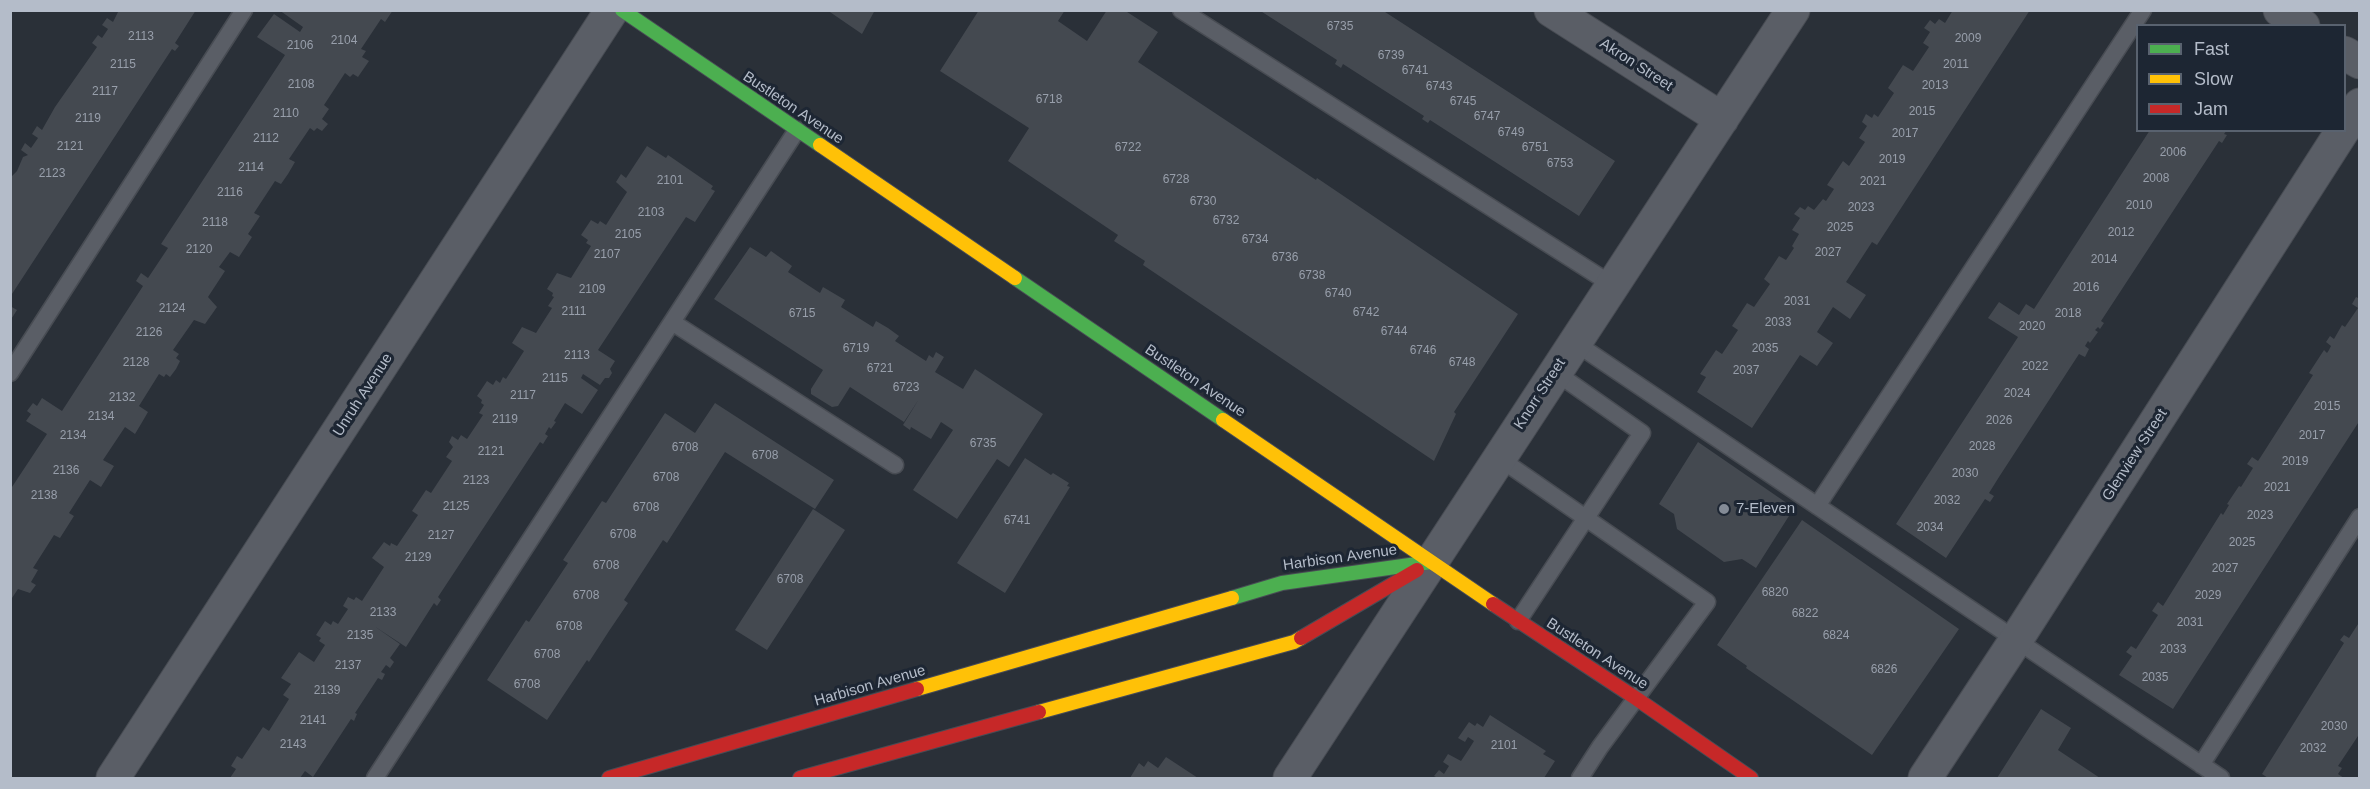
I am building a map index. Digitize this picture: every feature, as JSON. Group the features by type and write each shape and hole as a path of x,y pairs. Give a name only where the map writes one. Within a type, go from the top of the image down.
{"main road":[{"name":"Bustleton Avenue","path":"621,10 1750,778"},
{"name":"Harbison Avenue","path":"800,778 826,775 1294,642 1431,562"},
{"name":"Harbison Avenue","path":"609,778 1282,583 1431,562"}],"street":[{"name":"Unruh Avenue","path":"113,778 612,10"},
{"name":"Akron Street","path":"1551,10 1722,119"},
{"name":"Knorr Street","path":"1290,778 1611,284 1793,10"},
{"path":"2280,10 2300,24"},
{"path":"2346,54 2360,62"},
{"name":"Glenview Street","path":"2346,127 2360,105"},
{"name":"Glenview Street","path":"1924,778 2016,640 2343,132"}],"lane":[{"path":"10,373 244,10"},
{"path":"1181,10 1611,284"},
{"path":"1817,506 2144,10"},
{"path":"375,778 796,130"},
{"path":"672,322 895,465"},
{"path":"1574,342 2221,778"},
{"path":"1518,621 1642,433 1555,372"},
{"path":"1499,458 1707,602 1600,747 1580,778"},
{"path":"2201,765 2360,517"}],"building":[{"path":"119,10 196,10 175,43 179,46 175,51 172,49 10,297 10,178 17,171 23,157 28,155 21,150 25,143 31,148 38,138 32,134 37,126 42,130 55,107 97,47 92,43 98,35 102,38 108,29 102,25 107,18 113,22"},
{"path":"279,10 393,10 385,22 381,19 361,49 366,51 362,57 369,61 358,77 353,74 350,77 345,73 324,105 329,109 322,119 328,124 322,131 317,128 314,131 310,128 289,159 295,162 288,174 281,184 275,181 254,213 260,216 248,234 252,237 239,257 230,252 219,267 225,271 208,297 217,307 205,324 194,320 173,350 179,354 176,358 180,361 176,369 170,377 166,374 164,377 159,374 139,406 148,412 135,434 125,427 103,460 114,466 101,487 90,480 69,513 74,516 60,538 54,535 33,568 38,570 31,582 36,585 30,593 18,589 10,601 10,490 47,434 26,421 31,414 27,411 33,403 37,406 42,398 62,411 143,286 136,281 141,273 148,278 168,248 161,244 285,55 257,37 274,14 300,32 303,27"},
{"path":"827,10 875,10 862,34"},
{"path":"979,10 1065,10 1058,21 1087,41 1107,10 1124,10 1158,32 1138,62 1316,180 1317,178 1518,314 1454,412 1456,414 1434,461 1143,265 1145,261 1114,241 1118,235 1008,161 1029,128 940,71"},
{"path":"1259,10 1382,10 1615,161 1579,216 1430,120 1428,123 1422,119 1424,116 1343,64 1341,68 1335,64 1337,60"},
{"path":"1953,10 2030,10 1877,245 1872,242 1846,282 1866,295 1850,319 1833,307 1817,332 1833,343 1817,366 1800,355 1752,428 1697,392 1706,377 1700,374 1716,350 1722,354 1738,330 1732,326 1747,303 1754,307 1770,284 1764,279 1779,256 1786,260 1794,248 1792,246 1799,234 1792,230 1800,218 1794,214 1800,207 1805,210 1808,206 1814,210 1823,199 1826,201 1834,189 1827,185 1843,161 1849,166 1865,142 1859,138 1867,126 1862,122 1866,114 1872,118 1874,114 1878,117 1894,93 1888,88 1903,65 1913,71 1929,47 1923,43 1930,32 1924,28 1930,20 1935,24 1939,19 1945,23"},
{"path":"2149,132 2226,132 2224,134 2227,135 2222,143 2219,141 2101,321 2104,323 2100,329 2098,327 2095,330 2098,332 2090,343 2088,341 2085,346 2089,349 2085,357 2079,354 1999,477 1989,493 1994,496 1990,502 1985,499 1946,558 1896,524 2018,337 1988,318 1999,302 2019,315 2026,304 2034,309"},
{"path":"647,146 666,158 668,155 713,186 711,189 715,191 695,222 686,217 598,350 615,361 610,369 612,373 609,378 605,378 600,385 583,374 581,378 598,390 582,414 565,403 554,421 556,422 545,434 548,436 543,444 540,442 438,597 441,600 437,606 434,603 406,647 374,626 400,644 390,658 394,662 390,668 386,665 381,672 385,674 382,680 378,678 355,713 357,714 354,721 351,719 313,777 305,771 300,778 230,778 236,769 231,766 237,756 242,759 263,727 269,731 289,699 283,695 291,684 281,678 299,652 314,662 325,645 316,635 325,621 331,625 333,621 338,624 348,609 343,606 348,597 354,600 356,597 362,601 384,567 372,558 384,542 390,546 391,543 397,546 418,515 412,511 426,490 431,493 452,461 446,457 453,447 449,442 452,436 458,440 461,435 467,439 483,415 479,413 484,405 477,396 487,381 493,385 496,380 500,383 503,377 506,379 524,351 512,343 522,327 536,333 552,308 548,306 554,297 553,293 547,289 557,273 571,278 591,246 586,243 588,240 581,235 591,220 598,224 600,221 606,225 627,192 616,182 621,174 626,178"},
{"path":"750,247 766,257 771,251 792,266 788,272 820,293 823,287 845,300 841,307 873,327 876,321 888,328 899,336 895,341 926,361 929,355 933,358 936,352 944,357 935,372 963,389 975,369 1043,414 1009,467 997,459 957,519 913,490 953,430 941,422 931,439 903,425 919,399 904,422 850,387 838,406 832,407 811,394 811,389 823,370 714,299"},
{"path":"2356,297 2360,299 2360,420 2173,709 2119,675 2132,656 2126,652 2131,646 2136,649 2158,615 2152,611 2158,602 2163,606 2221,513 2223,515 2229,505 2227,504 2253,468 2247,464 2252,457 2258,461 2260,458 2313,375 2309,373 2324,350 2327,353 2329,350 2331,346 2326,342 2330,336 2334,339 2342,325 2345,327 2358,308 2352,304"},
{"path":"10,306 17,310 10,321"},
{"path":"715,403 834,480 815,509 725,452 667,543 663,540 624,600 628,603 547,720 487,680 526,620 529,622 568,563 563,560 602,501 606,503 665,413 695,433"},
{"path":"1698,442 1794,508 1756,568 1742,559 1724,562 1677,529 1674,514 1659,504"},
{"path":"1025,458 1051,475 1053,473 1069,483 1067,486 1070,487 1005,593 957,563"},
{"path":"813,509 845,530 767,650 735,630"},
{"path":"1802,520 1959,629 1872,755 1746,668 1747,666 1717,645"},
{"path":"2360,621 2360,733 2338,766 2342,768 2338,774 2344,778 2268,778 2262,774 2344,643 2340,640 2344,635 2349,638"},
{"path":"2041,709 2071,728 2058,750 2100,778 1997,778"},
{"path":"1490,715 1546,751 1543,754 1555,761 1544,778 1438,778 1434,776 1439,770 1444,774 1449,766 1443,762 1448,754 1461,761 1469,749 1474,741 1468,737 1465,742 1458,738 1469,722 1483,727"},
{"path":"1166,757 1198,778 1130,778 1139,763 1144,767 1148,761 1158,768"}],"traffic: fast":[{"path":"622,10 820,145"},
{"path":"1015,278 1223,420"},
{"path":"1232,598 1282,583 1431,562"}],"traffic: slow":[{"path":"820,145 1015,278"},
{"path":"1223,420 1493,604"},
{"path":"917,689 1232,598"},
{"path":"1039,712 1294,642 1301,638"}],"traffic: jam":[{"path":"1301,638 1417,570"},
{"path":"1493,604 1751,778"},
{"path":"609,778 917,689"},
{"path":"800,778 1039,712"}],"place":[{"name":"7-Eleven","path":"1724,509"}]}
